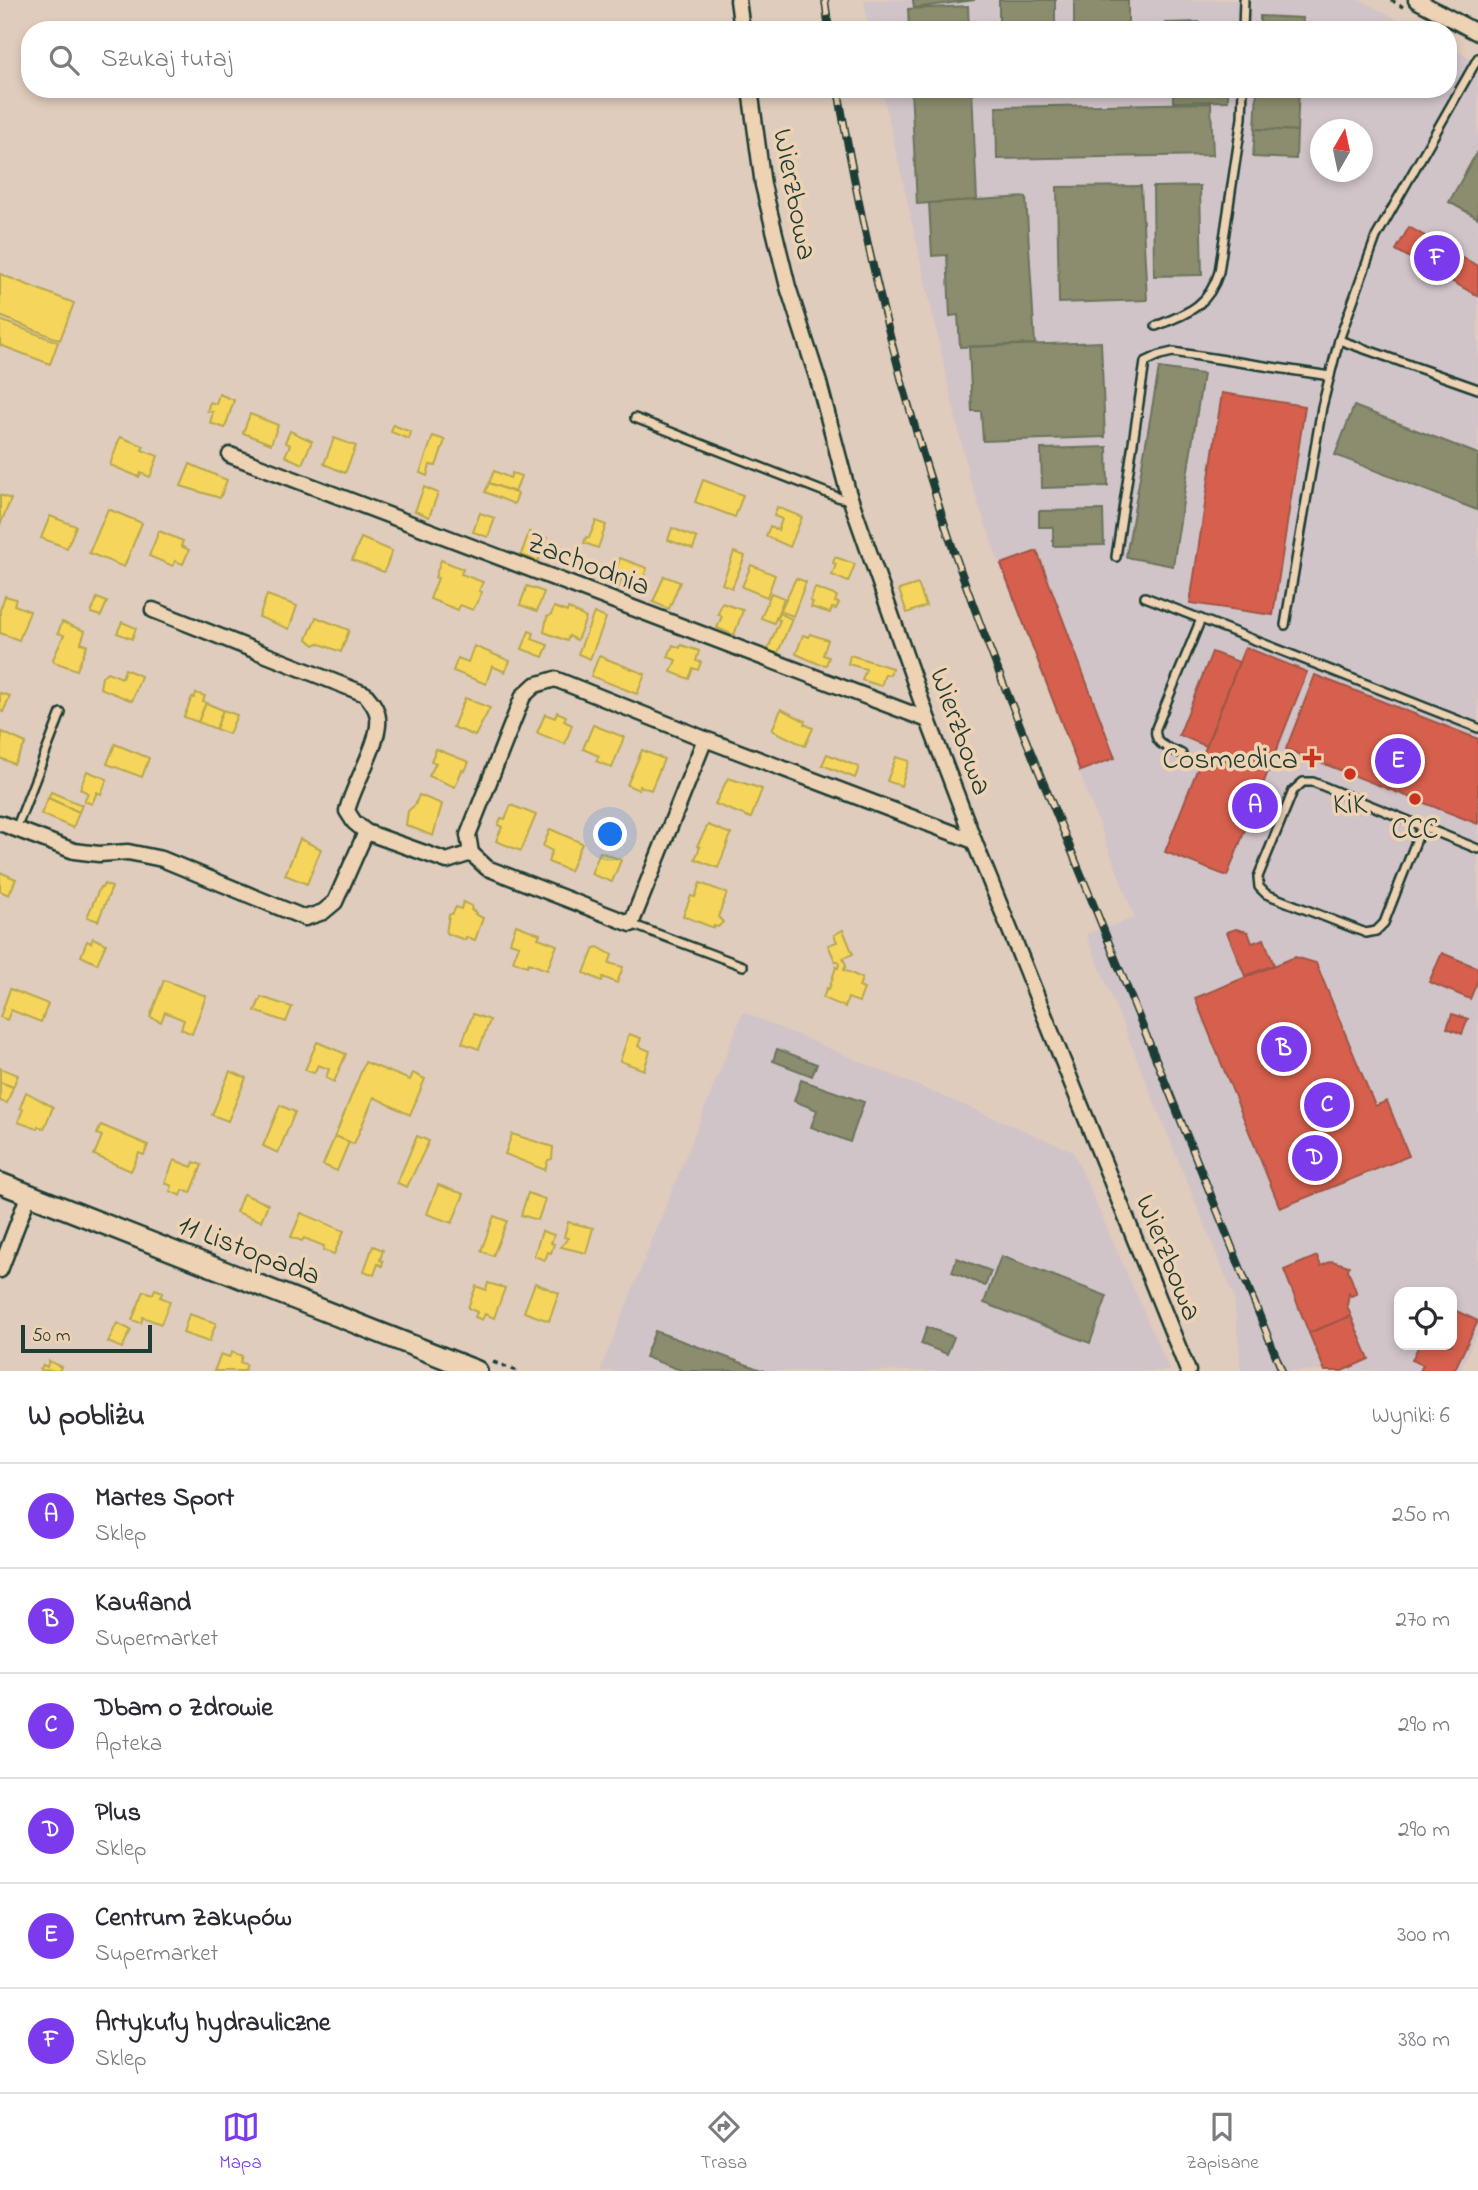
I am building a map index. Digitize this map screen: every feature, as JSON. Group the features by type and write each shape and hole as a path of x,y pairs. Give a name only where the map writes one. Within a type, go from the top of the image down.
{"main road":[{"name":"11 Listopada","path":"0,1183 478,1371"}],"street":[{"path":"738,0 741,21"},
{"path":"1416,0 1455,21"},
{"path":"1457,22 1478,33"},
{"name":"Wierzbowa","path":"751,98 763,185 788,287 819,383 851,499 975,841 1188,1371"},
{"name":"Zachodnia","path":"230,455 929,720"},
{"path":"153,610 365,694 374,705 378,716 378,730 350,797 347,811 354,822 366,832 447,861 471,853"},
{"path":"705,739 631,924 487,868 471,853 468,835 523,696 535,685 555,679 975,841"},
{"path":"0,823 74,851 99,854 128,852 162,859 305,918 323,912 335,902 366,832"},
{"path":"0,1270 29,1194"}],"lane":[{"path":"1243,21 1244,0"},
{"path":"1457,95 1478,58"},
{"path":"1156,326 1195,310 1213,290 1219,272 1243,98"},
{"path":"1285,625 1322,407 1339,340 1376,237 1455,98"},
{"path":"1339,340 1478,389"},
{"path":"1116,557 1145,362 1173,352 1330,376"},
{"path":"635,418 841,498 851,499"},
{"path":"1144,597 1478,727"},
{"path":"1182,754 1158,743 1155,737 1156,728 1201,619"},
{"path":"16,829 61,713"},
{"path":"1422,826 1384,923 1376,931 1366,933 1266,894 1259,887 1258,877 1293,791 1303,782 1312,782 1422,826 1478,849"},
{"path":"631,924 743,966"}],"shaded area":[{"path":"864,0 1361,0 1400,21 867,21"},
{"path":"1457,52 1478,63 1478,1331 1460,1371 1241,1371 1234,1297 1086,934 1135,918 969,477 884,98 1457,98"},
{"path":"743,1012 1073,1151 1170,1371 600,1371"}],"building: Mieszkania":[{"path":"0,274 74,303 60,340 0,316"},
{"path":"0,320 58,342 50,364 0,345"},
{"path":"219,394 234,400 225,428 210,423 213,412 207,411 210,402 216,404"},
{"path":"250,414 278,425 271,444 243,433"},
{"path":"393,425 411,432 409,439 391,432"},
{"path":"290,431 312,441 302,464 285,456 290,445 285,442"},
{"path":"433,436 445,440 436,466 430,465 427,476 420,473"},
{"path":"120,437 144,446 142,450 158,456 150,477 141,473 139,477 110,465"},
{"path":"334,438 356,446 345,473 324,464"},
{"path":"190,464 227,480 220,498 181,486"},
{"path":"494,471 510,478 512,473 521,476 515,492 489,483"},
{"path":"703,480 743,495 735,517 695,502"},
{"path":"489,483 518,494 514,504 485,492"},
{"path":"424,487 438,493 429,517 415,511"},
{"path":"0,495 11,499 0,525"},
{"path":"777,507 802,517 790,547 766,536 770,526 778,530 782,519 774,516"},
{"path":"108,509 142,523 124,567 89,553"},
{"path":"480,513 495,518 488,537 473,532"},
{"path":"50,516 76,526 67,548 41,538"},
{"path":"596,521 606,525 598,548 584,543"},
{"path":"672,528 697,538 693,549 668,540"},
{"path":"159,531 183,541 181,546 189,550 183,564 175,561 173,566 149,556"},
{"path":"529,532 547,538 538,561 521,555"},
{"path":"361,538 392,551 384,572 352,560"},
{"path":"734,552 745,556 732,588 722,584"},
{"path":"835,557 855,564 848,582 832,575 836,564 833,563"},
{"path":"620,558 647,568 642,582 633,579 629,590 619,587 623,576 615,573"},
{"path":"441,560 463,569 461,574 483,582 479,591 482,592 473,610 460,605 458,610 430,599"},
{"path":"751,565 775,575 767,597 742,587"},
{"path":"664,576 680,582 669,609 653,602"},
{"path":"796,578 806,582 793,616 780,611"},
{"path":"918,584 926,606 907,613 899,590"},
{"path":"527,586 544,592 537,611 520,605"},
{"path":"815,588 837,596 835,602 839,603 836,609 832,608 830,613 811,607 813,602 810,601"},
{"path":"771,593 784,598 774,623 761,618"},
{"path":"267,595 297,606 289,629 259,617"},
{"path":"5,596 16,599 14,605 30,611 19,640 0,633 0,610"},
{"path":"97,598 107,602 101,616 91,613"},
{"path":"722,603 743,610 734,635 717,628 722,616 718,614"},
{"path":"554,607 567,612 568,608 586,618 577,640 569,636 567,641 544,632 547,617 551,615"},
{"path":"594,613 606,618 590,659 578,654"},
{"path":"779,613 792,619 777,655 767,651 780,620 777,619"},
{"path":"316,617 349,630 341,652 318,643 314,645 307,639"},
{"path":"62,622 85,631 81,643 87,645 77,670 54,662 53,659 64,635 58,633"},
{"path":"122,622 136,628 132,639 117,633"},
{"path":"529,631 534,633 532,639 548,645 543,657 522,649"},
{"path":"810,634 828,640 823,655 829,657 826,665 796,654 803,635 809,637"},
{"path":"673,645 699,651 696,661 701,662 698,670 693,668 689,679 671,672 676,660 668,657"},
{"path":"474,646 510,661 505,672 492,666 486,684 453,671 458,658 468,662"},
{"path":"850,655 892,668 890,675 885,674 881,686 862,680 866,669 848,664"},
{"path":"599,656 645,674 637,694 591,676"},
{"path":"125,669 141,676 132,701 100,688 102,677 107,672 122,678"},
{"path":"0,693 10,696 3,712 0,711"},
{"path":"196,693 205,696 203,701 206,703 198,722 184,717"},
{"path":"465,698 490,708 475,736 453,727"},
{"path":"206,703 223,710 216,729 198,722"},
{"path":"781,709 813,728 805,746 772,730"},
{"path":"223,710 237,715 229,734 216,729"},
{"path":"557,712 566,716 564,721 572,725 565,744 537,733 545,714 555,718"},
{"path":"593,725 624,737 612,768 596,761 599,756 583,749"},
{"path":"2,732 26,743 14,764 0,758"},
{"path":"115,744 149,758 142,777 107,764"},
{"path":"436,749 469,762 465,771 462,770 455,787 429,776 436,763 431,761"},
{"path":"642,750 664,759 651,790 640,786 639,790 627,785"},
{"path":"827,754 859,767 855,778 822,765"},
{"path":"896,757 909,761 901,786 887,781"},
{"path":"87,771 107,779 101,794 97,792 92,804 84,801 88,793 80,789"},
{"path":"728,778 762,789 751,818 715,804"},
{"path":"51,792 82,805 79,812 48,798"},
{"path":"419,795 442,804 433,836 406,825 408,811 415,805"},
{"path":"48,798 79,812 73,828 41,814"},
{"path":"511,805 536,815 521,851 496,841 502,827 498,825 501,818 505,819"},
{"path":"708,825 731,834 718,868 695,859 700,847 697,846"},
{"path":"550,829 582,843 570,871 548,862 552,851 543,846"},
{"path":"300,839 321,849 307,884 285,875"},
{"path":"600,852 621,860 612,882 591,874"},
{"path":"0,872 16,879 9,895 0,891"},
{"path":"700,883 727,893 718,917 723,922 718,927 714,928 683,916"},
{"path":"104,884 112,887 98,921 87,917 100,887"},
{"path":"463,902 472,906 471,910 483,918 475,940 466,937 465,940 446,933 449,915 456,907 461,909"},
{"path":"516,925 540,934 538,938 557,945 547,970 529,963 527,966 513,961 519,945 510,942"},
{"path":"843,930 853,954 843,958 846,965 844,970 862,978 859,987 864,989 859,1002 848,998 845,1007 823,998 839,964 828,945 837,942 834,935"},
{"path":"93,938 106,944 97,964 81,956 87,941 91,943"},
{"path":"598,947 612,955 609,963 623,967 617,983 603,977 602,981 584,973 594,948"},
{"path":"164,980 206,996 192,1034 181,1029 184,1020 165,1012 161,1022 150,1017"},
{"path":"10,989 48,1004 41,1022 11,1010 7,1020 0,1017"},
{"path":"261,997 292,1007 286,1022 255,1011"},
{"path":"473,1014 490,1020 479,1049 462,1043"},
{"path":"629,1034 641,1038 638,1046 650,1051 644,1070 620,1061"},
{"path":"317,1042 346,1054 334,1082 326,1078 329,1069 318,1065 314,1073 305,1070"},
{"path":"365,1062 410,1080 413,1073 425,1079 410,1115 374,1097 354,1144 335,1136"},
{"path":"0,1068 18,1075 13,1087 0,1082"},
{"path":"230,1071 246,1078 228,1121 212,1115"},
{"path":"0,1082 13,1087 7,1103 0,1101"},
{"path":"26,1092 53,1107 44,1129 18,1122"},
{"path":"280,1105 295,1112 278,1153 263,1146"},
{"path":"101,1125 148,1145 144,1155 139,1153 131,1171 94,1155 102,1136 97,1134"},
{"path":"512,1134 553,1147 552,1159 548,1160 545,1170 505,1154"},
{"path":"335,1136 349,1142 337,1171 323,1165"},
{"path":"417,1136 429,1141 407,1187 397,1183"},
{"path":"174,1160 192,1167 194,1162 202,1165 191,1193 183,1190 181,1196 170,1191 172,1186 165,1183"},
{"path":"438,1185 464,1194 452,1223 427,1214"},
{"path":"528,1193 545,1199 538,1220 521,1215"},
{"path":"243,1194 268,1204 261,1221 236,1212"},
{"path":"301,1213 344,1231 334,1254 323,1250 324,1246 304,1238 302,1241 291,1237"},
{"path":"494,1216 507,1221 493,1256 481,1251"},
{"path":"568,1222 593,1228 586,1253 561,1247 568,1238 564,1237"},
{"path":"542,1231 554,1235 551,1253 548,1252 545,1260 534,1256"},
{"path":"373,1246 383,1250 380,1260 383,1261 382,1266 378,1264 374,1275 364,1271"},
{"path":"488,1283 505,1288 494,1318 485,1314 482,1320 475,1317 477,1312 468,1308 476,1286 486,1290"},
{"path":"535,1283 559,1293 549,1321 524,1312"},
{"path":"155,1289 163,1292 160,1297 170,1301 161,1324 143,1317 141,1323 132,1320 144,1291 153,1294"},
{"path":"189,1314 216,1323 209,1342 183,1333"},
{"path":"117,1323 131,1330 122,1348 108,1342"},
{"path":"232,1352 242,1356 240,1362 247,1365 244,1371 214,1371 221,1354 229,1357"},
{"path":"49,1361 61,1367 59,1371 40,1370 43,1365 47,1367"}],"building: Handel":[{"path":"1409,227 1478,266 1478,296 1396,250"},
{"path":"1222,393 1305,406 1273,615 1190,603"},
{"path":"1037,551 1115,758 1080,771 1001,564"},
{"path":"1245,647 1307,672 1227,876 1165,852"},
{"path":"1212,652 1239,662 1206,746 1179,735"},
{"path":"1315,675 1478,739 1478,824 1286,749"},
{"path":"1236,929 1248,932 1252,943 1264,939 1274,965 1245,976 1227,932"},
{"path":"1442,953 1478,968 1478,980 1470,999 1429,982"},
{"path":"1295,957 1316,963 1375,1106 1387,1101 1409,1156 1280,1208 1195,998"},
{"path":"1452,1014 1468,1019 1462,1034 1447,1028"},
{"path":"1317,1256 1321,1266 1332,1261 1349,1266 1357,1294 1351,1296 1349,1293 1347,1306 1351,1316 1309,1333 1284,1270"},
{"path":"1457,1311 1478,1321 1454,1371 1420,1371 1423,1365 1412,1360 1417,1350 1457,1350"},
{"path":"1351,1316 1369,1359 1342,1371 1325,1371 1309,1333"}],"building: Przemysł":[{"path":"913,0 975,0 914,8"},
{"path":"999,0 1055,0 1055,21 999,21"},
{"path":"1074,0 1128,0 1128,21 1074,21"},
{"path":"968,6 969,21 909,21 908,9"},
{"path":"1260,16 1303,18 1303,21 1260,21"},
{"path":"911,98 972,98 977,200 917,204"},
{"path":"1173,98 1228,98 1228,101 1173,102"},
{"path":"1257,98 1299,98 1297,131 1255,129"},
{"path":"1211,103 1213,155 997,159 996,107"},
{"path":"1255,129 1297,131 1296,159 1253,157"},
{"path":"1478,150 1478,218 1449,202"},
{"path":"1141,186 1147,300 1059,303 1057,187"},
{"path":"1200,186 1202,275 1154,276 1153,187"},
{"path":"1026,197 1035,344 960,347 958,315 950,316 947,255 932,256 929,203"},
{"path":"1101,342 1105,437 983,441 981,411 972,411 969,347"},
{"path":"1159,368 1203,374 1173,566 1126,557"},
{"path":"1354,406 1478,454 1477,510 1335,455"},
{"path":"1107,447 1108,486 1042,488 1041,449"},
{"path":"1103,510 1104,545 1053,546 1053,527 1039,527 1039,511"},
{"path":"777,1049 817,1064 812,1076 773,1061"},
{"path":"801,1080 864,1102 850,1142 811,1127 817,1110 794,1101"},
{"path":"1001,1256 1107,1296 1090,1343 984,1303"},
{"path":"957,1258 991,1271 985,1286 952,1272"},
{"path":"927,1327 954,1337 947,1354 921,1344"},
{"path":"655,1331 764,1371 683,1371 645,1357"}],"railway":[{"path":"825,0 828,21"},
{"path":"840,98 859,203 885,317 915,429 950,540 1017,719 1282,1371"}],"place":[{"name":"Artykuły hydrauliczne","path":"1437,258"},
{"name":"Cosmedica","path":"1312,758"},
{"name":"Centrum Zakupów","path":"1398,761"},
{"name":"KiK","path":"1350,774"},
{"name":"CCC","path":"1415,799"},
{"name":"Martes Sport","path":"1255,806"},
{"name":"Kaufland","path":"1284,1049"},
{"name":"Dbam o Zdrowie","path":"1327,1105"},
{"name":"Plus","path":"1315,1158"}]}
